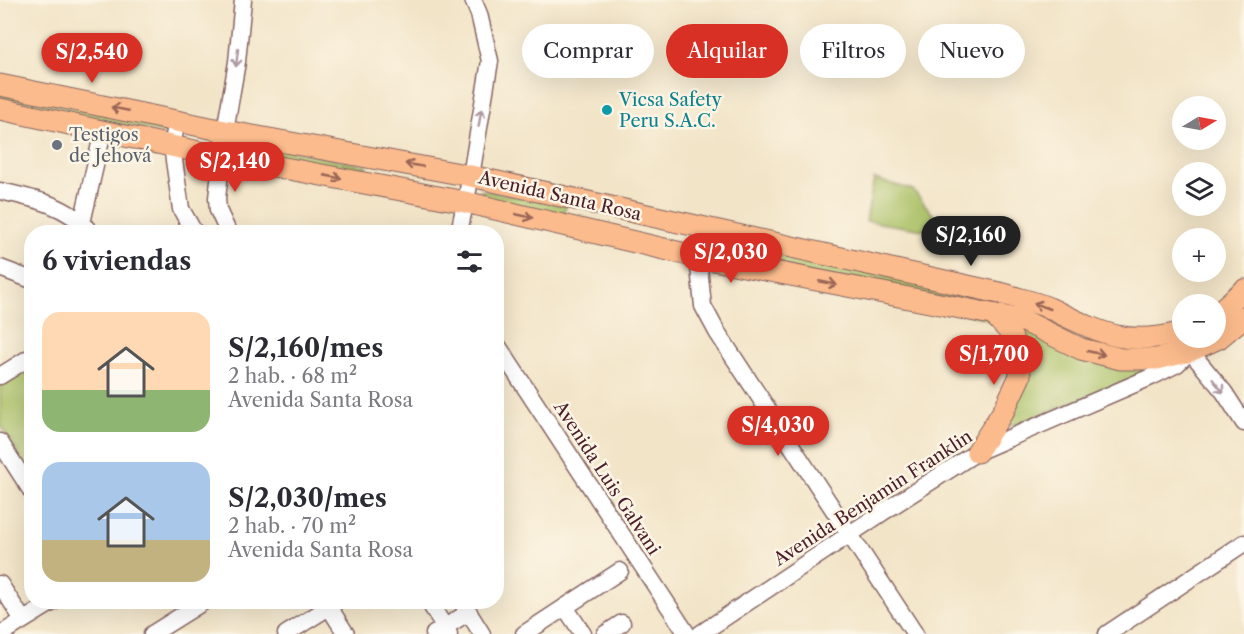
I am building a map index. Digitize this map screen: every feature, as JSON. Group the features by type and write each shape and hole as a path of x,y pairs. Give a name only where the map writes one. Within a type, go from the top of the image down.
{"main road":[{"name":"Avenida Santa Rosa","path":"0,86 225,131 471,176 1004,294 1047,308 1091,328 1123,337 1172,340"},
{"name":"Avenida Santa Rosa","path":"0,109 172,147 465,202 698,257 1022,320 1082,349 1121,359 1157,359 1174,348"},
{"path":"1226,306 1244,290"},
{"path":"978,452 1005,410 1020,376 1019,356 1009,331 994,315"},
{"name":"Avenida Santa Rosa","path":"1226,332 1244,317"}],"street":[{"path":"225,225 218,210 217,198 225,131 237,62 243,0"},
{"path":"460,225 490,62 479,14 473,0"},
{"path":"177,121 172,147 181,209 190,225"},
{"path":"87,225 103,131"},
{"path":"0,191 46,201 82,225"},
{"path":"703,229 698,257 703,306 717,332 915,634"},
{"path":"0,268 24,277"},
{"name":"Avenida Benjamin Franklin","path":"700,634 849,534 978,452 1177,364 1183,348"},
{"path":"1192,348 1244,423"},
{"name":"Avenida Luis Galvani","path":"504,355 687,634"},
{"path":"0,376 24,361"},
{"path":"0,442 24,480"},
{"path":"1107,634 1244,543"},
{"path":"524,634 620,571"},
{"path":"0,584 23,620"},
{"path":"565,607 583,634"},
{"path":"1,634 41,609"},
{"path":"152,634 192,609"},
{"path":"286,634 321,609"},
{"path":"331,609 346,634"},
{"path":"432,609 443,632 463,609"},
{"path":"466,609 482,634"},
{"path":"605,634 622,623"}],"green space":[{"path":"0,93 168,127 166,134 0,100"},
{"path":"231,139 367,166 365,179 229,152"},
{"path":"874,179 913,190 949,234 866,221"},
{"path":"481,190 566,205 564,216 479,201"},
{"path":"723,242 1018,301 1132,345 1126,353 721,253"},
{"path":"998,317 1158,360 1146,374 995,432 1023,379"},
{"path":"24,368 24,463 0,424 0,383"}],"place":[{"name":"Vicsa Safety Peru S.A.C.","path":"607,110"},
{"name":"Testigos de Jehová","path":"57,145"}]}
